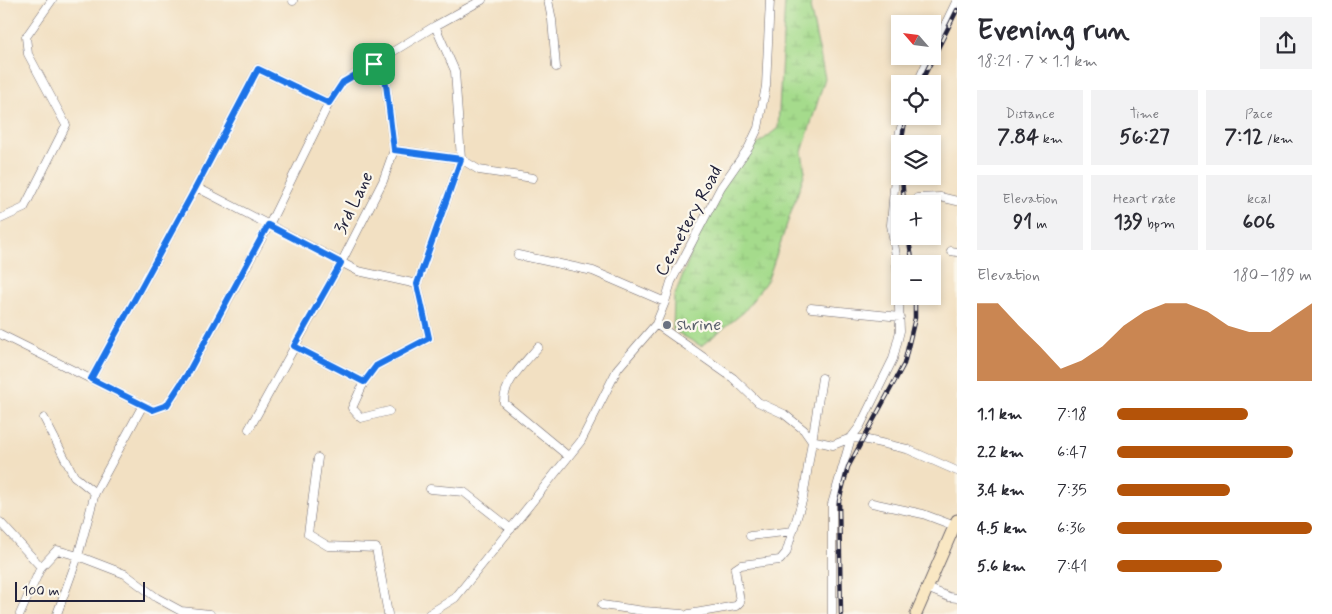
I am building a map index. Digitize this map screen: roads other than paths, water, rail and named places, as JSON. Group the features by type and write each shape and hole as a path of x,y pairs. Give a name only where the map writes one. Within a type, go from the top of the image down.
{"street":[{"path":"0,219 24,208 66,125 28,54 26,37 52,0"},
{"path":"0,334 153,410 167,405 188,373 268,225 329,103 343,82 482,0"},
{"path":"548,0 552,20 556,67"},
{"name":"Cemetery Road","path":"429,614 455,598 581,442 618,368 656,324 666,302 671,282 721,187 749,147 758,128 766,86 770,0"},
{"path":"941,33 957,0"},
{"path":"389,411 360,418 352,408 364,382 376,366 429,338 417,284 461,159 455,71 435,26"},
{"name":"3rd Lane","path":"249,429 341,263 383,181 394,150 386,84 374,64"},
{"path":"91,379 258,69 329,103"},
{"path":"832,614 832,504 851,438 860,426 894,359 900,330 898,262 891,225 898,140 902,125"},
{"path":"394,150 461,159 479,170 533,178"},
{"path":"196,187 358,271 417,284"},
{"path":"941,197 957,201"},
{"path":"518,255 593,272 666,302"},
{"path":"811,308 900,317"},
{"path":"656,324 733,378 758,402 784,414 804,430 811,440 833,444 851,438 863,439 906,449 957,471"},
{"path":"294,346 364,382"},
{"path":"538,347 508,385 504,403 568,456"},
{"path":"689,614 736,606 740,602 734,569 741,565 780,560 786,553 802,498 822,378"},
{"path":"57,614 78,556 96,493 142,405"},
{"path":"44,418 74,476 96,493"},
{"path":"318,458 308,534 328,546 376,548 388,614"},
{"path":"430,489 464,492 511,529"},
{"path":"872,503 956,523 916,614"},
{"path":"0,522 41,567"},
{"path":"750,536 793,531"},
{"path":"20,614 41,567 57,550 125,574 157,598 181,611 210,614"},
{"path":"927,588 949,597 957,598"},
{"path":"602,605 643,612 682,614"}],"railway":[{"path":"924,75 957,10"},
{"path":"903,135 904,125"},
{"path":"903,185 903,195"},
{"path":"910,245 911,255"},
{"path":"841,614 839,501 848,467 904,364 915,318 915,305"}],"place":[{"name":"shrine","path":"667,325"}]}
